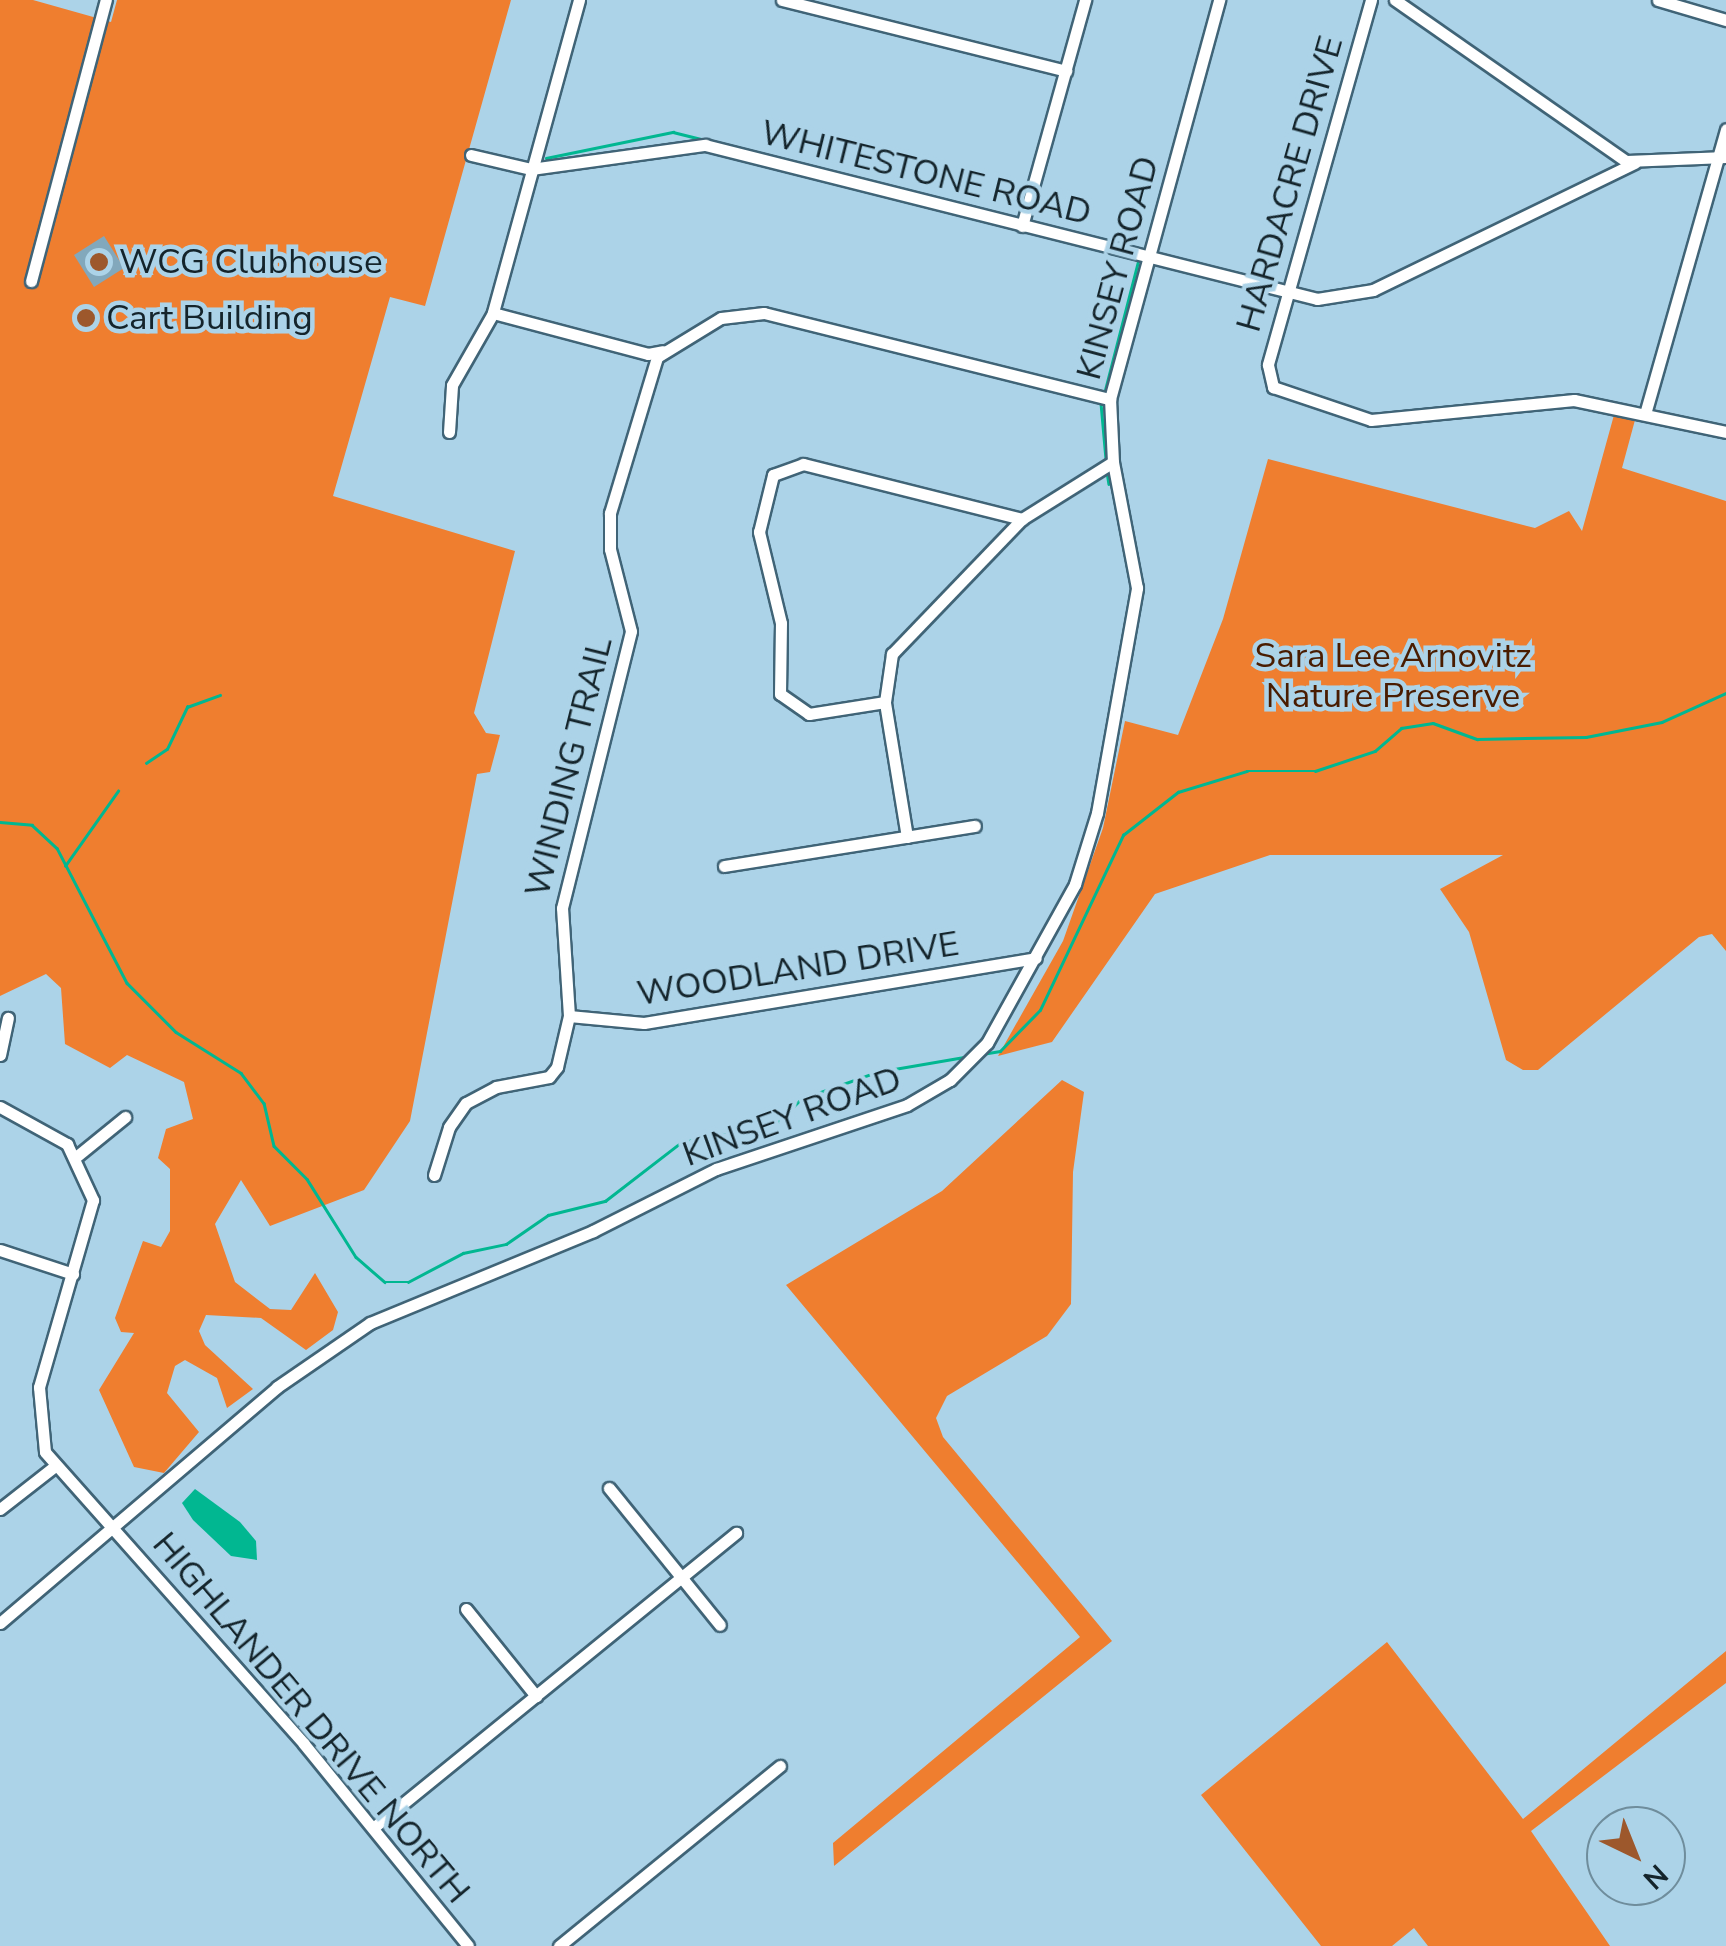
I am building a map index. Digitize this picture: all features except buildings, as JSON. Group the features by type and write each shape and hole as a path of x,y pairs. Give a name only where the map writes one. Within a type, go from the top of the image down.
{"street":[{"path":"31,282 106,0"},
{"path":"449,432 452,385 493,313 579,0"},
{"path":"782,0 1066,71"},
{"path":"1022,226 1085,0"},
{"name":"KINSEY ROAD","path":"4,1620 304,1366 370,1322 592,1232 716,1169 907,1105 970,1064 987,1044 1036,958 1090,840 1135,614 1134,556 1113,462 1110,399 1219,0"},
{"name":"HARDACRE DRIVE","path":"1371,0 1288,295 1270,384 1302,402 1371,420 1574,400 1645,414"},
{"path":"1395,0 1635,163 1722,158"},
{"path":"1658,0 1726,20"},
{"path":"1726,129 1722,158 1645,414 1726,432"},
{"name":"WHITESTONE ROAD","path":"471,154 531,169 690,144 1288,295 1330,299 1373,290 1635,163"},
{"path":"493,313 648,354 663,351 722,318 764,312 1110,399"},
{"name":"WINDING TRAIL","path":"434,1175 449,1126 466,1103 555,1071 569,1016 562,908 631,631 610,549 610,513 647,376 663,351"},
{"path":"907,837 885,702 899,641 1022,519 1113,462"},
{"path":"885,702 809,714 780,694 781,623 760,532 773,475 803,464 1022,519"},
{"path":"724,866 975,826"},
{"name":"WOODLAND DRIVE","path":"569,1016 644,1023 1036,958"},
{"path":"0,1055 8,1018"},
{"path":"0,1107 42,1126 77,1156 93,1210 36,1402 40,1440 54,1466 0,1510"},
{"path":"77,1156 125,1117"},
{"path":"0,1250 73,1274"},
{"name":"HIGHLANDER DRIVE NORTH","path":"54,1466 373,1828 468,1946"},
{"path":"609,1488 720,1625"},
{"path":"373,1828 736,1533"},
{"path":"466,1609 536,1696"},
{"path":"558,1946 780,1766"}],"green space":[{"path":"0,0 33,0 111,22 117,0 511,0 425,306 390,297 333,496 515,551 474,713 486,733 500,735 490,772 477,774 410,1121 364,1190 270,1226 241,1180 215,1224 235,1282 270,1309 291,1310 315,1273 338,1312 333,1330 306,1350 261,1318 206,1315 199,1331 205,1345 253,1389 227,1408 217,1378 185,1360 175,1366 167,1393 199,1432 164,1473 134,1467 99,1390 134,1333 121,1332 115,1318 143,1241 161,1247 170,1231 170,1169 158,1158 166,1129 193,1119 184,1082 127,1055 110,1068 65,1044 61,988 46,974 0,996"},
{"name":"Sara Lee Arnovitz Nature Preserve","path":"1614,415 1635,420 1622,468 1726,501 1726,951 1712,934 1699,937 1538,1070 1523,1070 1506,1060 1469,932 1440,889 1503,855 1270,855 1155,894 1052,1042 998,1056 1063,941 1103,828 1125,721 1178,735 1223,619 1268,459 1535,528 1569,511 1582,531"},
{"path":"1062,1080 1084,1092 1073,1172 1071,1304 1047,1336 947,1396 936,1418 943,1437 1112,1641 834,1866 833,1843 1080,1637 786,1285 942,1191"},
{"path":"1387,1642 1523,1819 1726,1651 1726,1683 1531,1831 1610,1946 1428,1946 1414,1928 1392,1946 1321,1946 1201,1795"}],"shaded area":[{"path":"195,1489 240,1522 256,1541 257,1560 231,1556 193,1520 182,1503"}],"waterway":[{"path":"546,158 673,132 997,213"},
{"path":"1105,390 1139,258"},
{"path":"1101,403 1106,459"},
{"path":"1107,472 1109,484"},
{"path":"982,1054 1000,1051 1040,1010 1123,835 1178,792 1247,771 1315,771 1375,751 1401,728 1433,723 1477,739 1586,737 1662,722 1726,693"},
{"path":"146,763 167,749 187,707 220,695"},
{"path":"65,866 118,791"},
{"path":"0,822 32,825 57,848 127,983 176,1032 241,1073 264,1103 274,1146 307,1179 356,1257 385,1282 408,1282 463,1253 506,1244 548,1215 605,1201 679,1144 716,1133 746,1137 773,1127 801,1099 877,1072 964,1057"}],"place":[{"name":"WCG Clubhouse","path":"99,262"},
{"name":"Cart Building","path":"86,318"}]}
